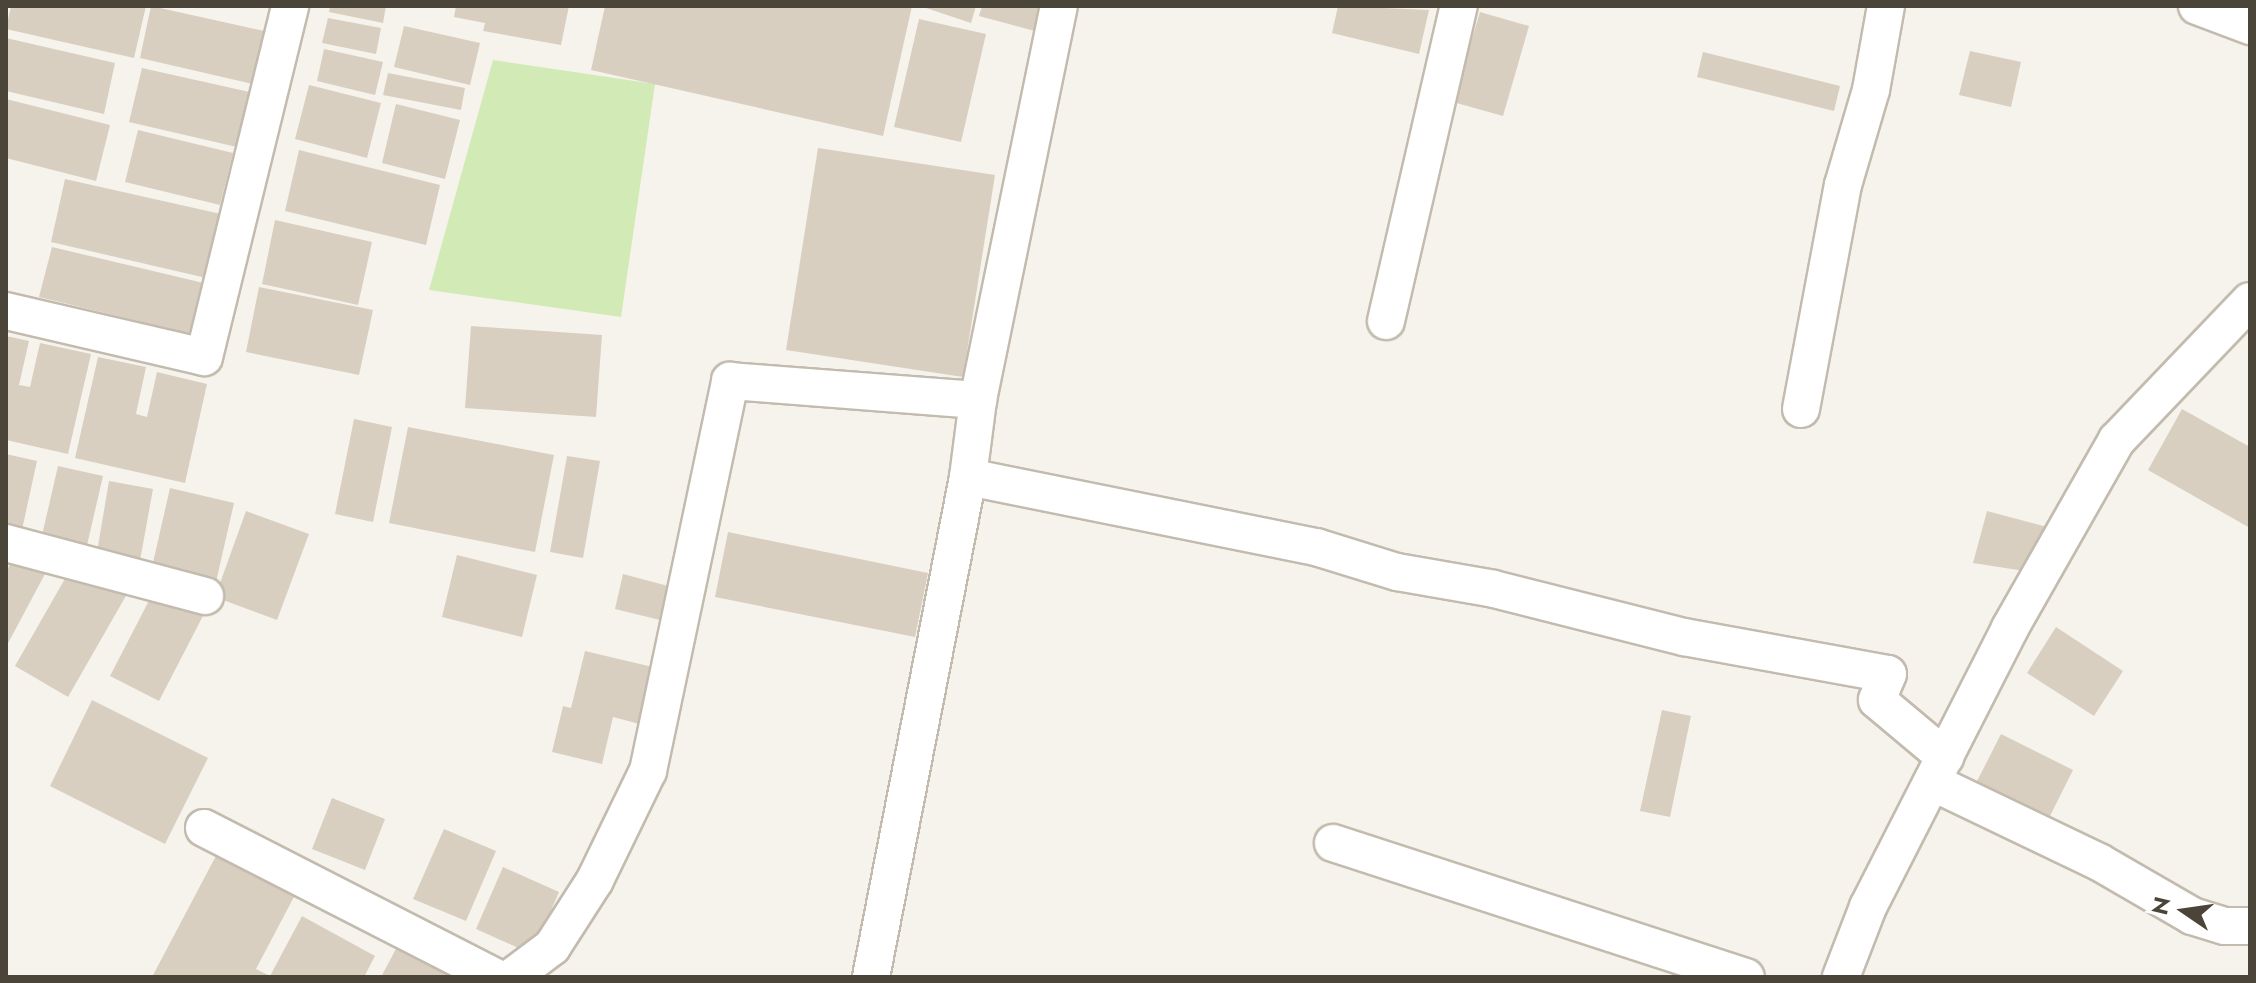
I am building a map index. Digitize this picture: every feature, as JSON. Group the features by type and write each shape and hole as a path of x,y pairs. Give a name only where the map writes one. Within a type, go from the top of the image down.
{"street":[{"path":"6,311 204,357 290,6"},
{"path":"871,977 968,477 978,400 1059,6"},
{"path":"1386,321 1459,6"},
{"path":"1801,409 1843,185 1871,90 1886,6"},
{"path":"2197,6 2250,26"},
{"path":"1841,977 1868,907 2010,628 2117,440 2250,301"},
{"path":"512,977 552,947 595,880 648,771 730,381 978,400"},
{"path":"968,477 1316,547 1397,572 1494,589 1684,637 1888,674 1877,700 1938,770 2192,916 2225,926 2250,926"},
{"path":"6,543 205,596"},
{"path":"204,828 495,977"},
{"path":"1333,843 1746,977"}],"green space":[{"path":"493,60 655,84 621,317 429,290"}],"building":[{"path":"11,6 146,6 134,58 6,29"},
{"path":"151,6 269,32 257,85 140,58"},
{"path":"330,6 386,6 383,23 329,12"},
{"path":"456,6 569,6 561,45 483,31 485,23 454,17"},
{"path":"605,6 912,6 883,136 591,70"},
{"path":"920,6 976,6 971,23"},
{"path":"982,6 1041,6 1035,31 979,16"},
{"path":"1338,6 1429,10 1419,54 1332,33"},
{"path":"1480,12 1529,26 1503,116 1453,102"},
{"path":"328,18 381,28 376,54 322,43"},
{"path":"919,19 986,34 961,142 894,127"},
{"path":"404,26 480,43 470,85 394,67"},
{"path":"6,38 115,63 104,114 6,91"},
{"path":"324,49 383,62 375,95 317,81"},
{"path":"1970,51 2021,62 2011,107 1959,95"},
{"path":"1703,52 1840,86 1834,111 1697,77"},
{"path":"142,68 254,93 241,148 129,122"},
{"path":"388,73 465,88 461,110 383,95"},
{"path":"309,85 381,103 367,158 295,139"},
{"path":"6,99 110,125 96,181 6,158"},
{"path":"396,104 460,120 445,179 382,163"},
{"path":"138,130 233,153 220,205 125,182"},
{"path":"818,148 995,175 963,377 786,350"},
{"path":"299,150 440,185 426,245 285,211"},
{"path":"65,179 230,216 215,280 51,242"},
{"path":"275,220 372,242 358,305 262,284"},
{"path":"52,247 212,285 200,336 39,297"},
{"path":"259,287 373,310 359,375 246,352"},
{"path":"471,326 602,335 596,417 465,408"},
{"path":"6,336 29,341 19,385 30,387 40,343 91,354 68,454 6,440"},
{"path":"98,357 146,367 136,414 147,417 157,372 207,384 185,483 75,458"},
{"path":"2182,409 2250,447 2250,528 2148,470"},
{"path":"354,419 392,427 373,522 335,514"},
{"path":"408,427 554,455 535,552 389,523"},
{"path":"6,454 37,461 20,539 6,536"},
{"path":"567,456 600,461 583,558 550,552"},
{"path":"58,466 103,476 85,554 40,544"},
{"path":"109,481 153,489 139,566 96,558"},
{"path":"170,488 234,503 216,582 152,567"},
{"path":"246,511 309,534 277,620 215,597"},
{"path":"1987,511 2059,530 2031,572 1973,563"},
{"path":"728,532 928,573 915,637 715,597"},
{"path":"457,555 537,575 522,637 442,617"},
{"path":"14,557 45,574 6,647 6,572"},
{"path":"74,563 127,594 68,697 15,666"},
{"path":"623,574 668,586 660,620 615,609"},
{"path":"157,585 206,610 159,701 110,676"},
{"path":"2056,627 2123,671 2094,716 2027,673"},
{"path":"585,651 661,669 647,726 613,717 602,764 552,752 563,706 571,708"},
{"path":"92,700 208,758 165,844 50,786"},
{"path":"1662,710 1691,716 1670,817 1640,811"},
{"path":"2001,734 2073,770 2045,826 1973,789"},
{"path":"332,798 385,819 365,870 312,849"},
{"path":"444,829 496,851 466,921 413,899"},
{"path":"218,852 296,893 256,969 270,976 302,916 375,956 364,977 152,977"},
{"path":"503,867 559,892 532,954 476,929"},
{"path":"397,947 452,977 381,977"}]}
